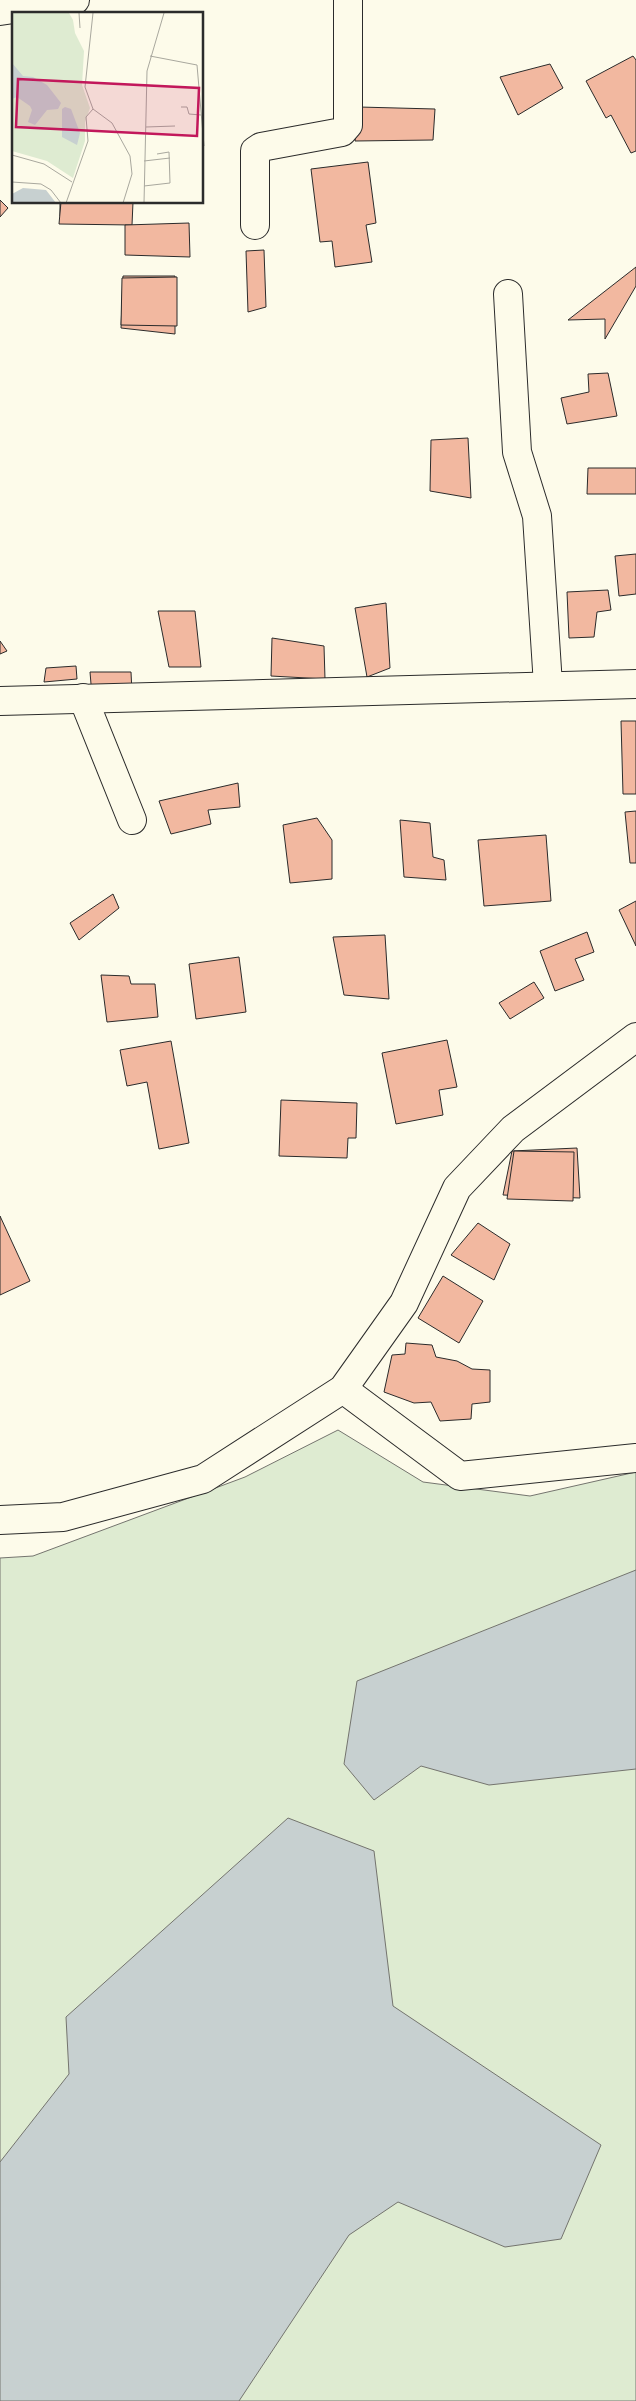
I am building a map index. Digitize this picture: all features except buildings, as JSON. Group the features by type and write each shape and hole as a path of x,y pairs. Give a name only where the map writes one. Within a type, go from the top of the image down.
{"street":[{"path":"0,11 75,0"},
{"path":"254,225 255,151 261,147 342,132 348,125 348,0"},
{"path":"508,294 516,452 537,516 548,685"},
{"path":"0,701 636,684"},
{"path":"83,698 132,820"},
{"path":"0,1520 63,1517 203,1479 343,1389 404,1303 457,1188 513,1129 636,1037"},
{"path":"343,1389 460,1476 636,1458"}],"green space":[{"path":"338,1430 423,1482 530,1496 636,1472 636,2401 0,2401 0,1558 33,1556 245,1477"}],"shaded area":[{"path":"636,1570 636,1769 489,1785 421,1766 374,1800 344,1764 357,1681"},
{"path":"288,1818 374,1851 393,2006 601,2145 561,2239 505,2247 398,2202 349,2235 239,2401 0,2401 0,2162 69,2074 66,2017"}]}
